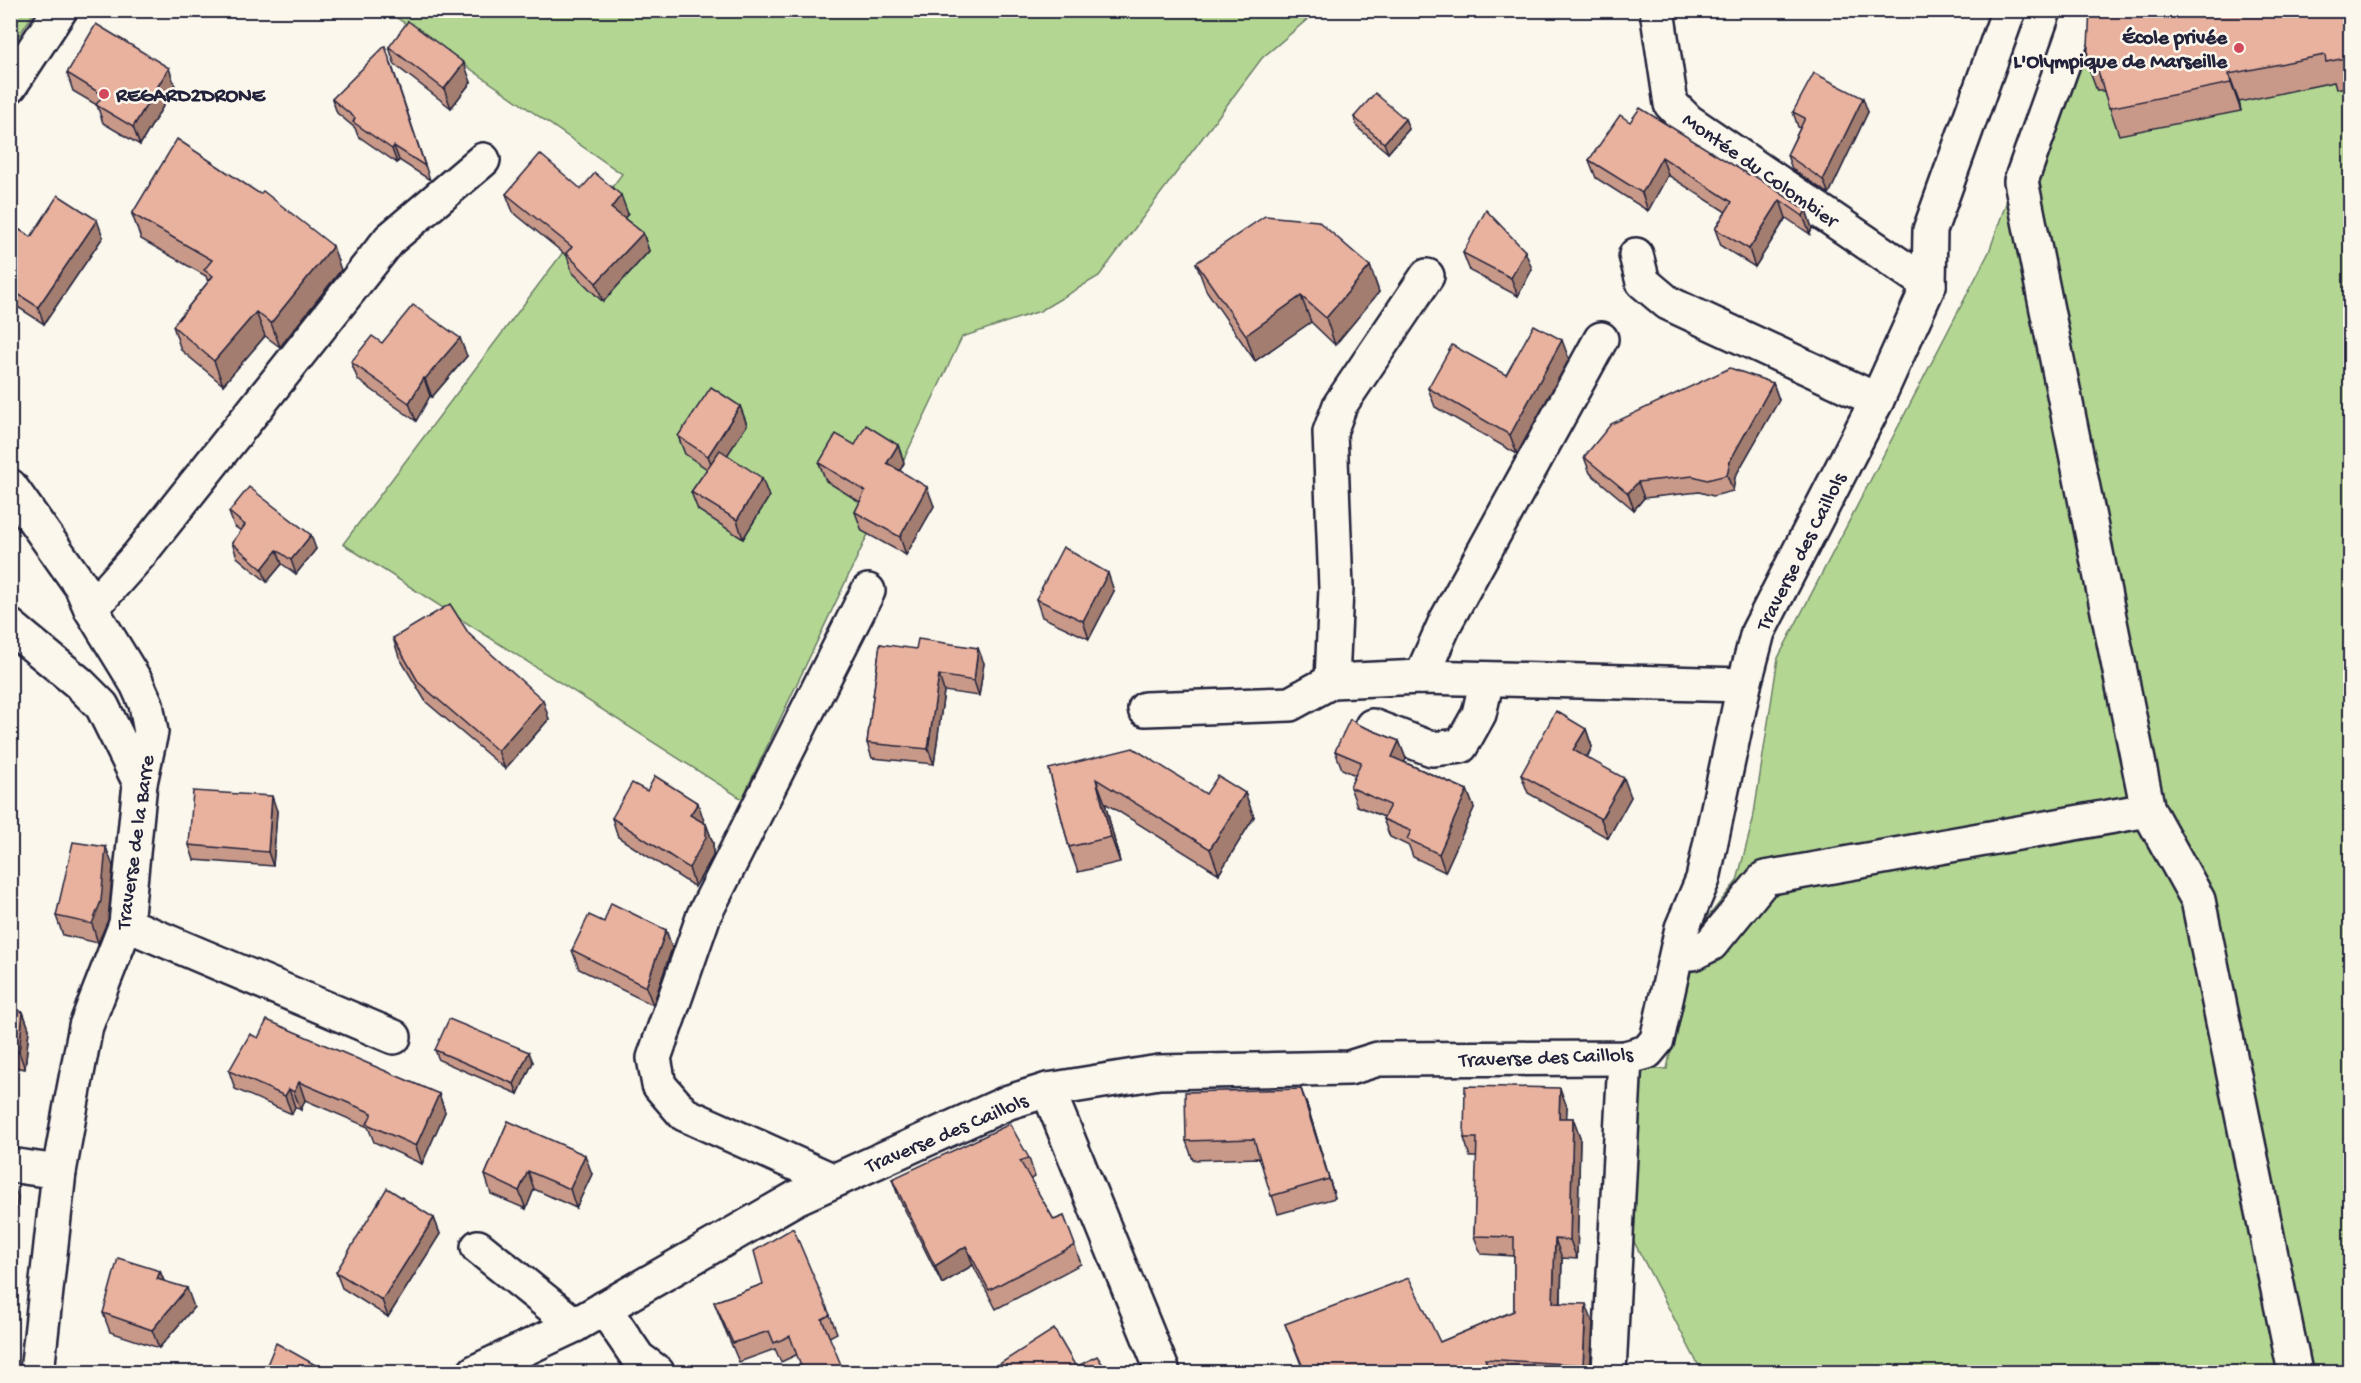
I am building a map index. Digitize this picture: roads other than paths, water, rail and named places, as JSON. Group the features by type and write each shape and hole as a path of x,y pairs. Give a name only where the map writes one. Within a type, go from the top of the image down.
{"street":[{"path":"10,86 60,10"},
{"name":"Montée du Colombier","path":"1657,10 1671,104 1688,121 1929,285"},
{"name":"Traverse des Caillols","path":"475,1372 575,1325 785,1204 832,1180 1009,1102 1047,1090 1159,1072 1348,1068 1378,1059 1625,1058 1647,1052 1657,1040 1683,928 1703,879 1744,685 1758,632 1877,400 1929,285 1930,230 2009,10"},
{"path":"2082,10 2021,181 2148,810 2198,900 2295,1372"},
{"path":"91,609 139,555 390,239 483,160"},
{"path":"1636,255 1642,282 1668,303 1877,400"},
{"path":"1332,681 1336,588 1330,432 1340,405 1428,276"},
{"path":"1421,677 1446,621 1600,339"},
{"name":"Traverse de la Barre","path":"16,507 81,586 91,609 137,684 146,704 151,732 140,783 126,924 86,1026 59,1172 36,1372"},
{"path":"832,1180 684,1114 659,1085 654,1058 705,915 868,591"},
{"path":"10,626 79,683 102,706 140,783"},
{"path":"1145,708 1290,704 1332,681 1421,677 1744,685"},
{"path":"1372,726 1432,749 1461,746 1479,714 1487,679"},
{"path":"1678,952 1693,953 1711,944 1766,878 2148,810"},
{"path":"126,924 394,1037"},
{"path":"1609,1372 1625,1058"},
{"path":"1047,1090 1163,1372"},
{"path":"10,1165 59,1172"},
{"path":"478,1247 575,1325"},
{"path":"604,1308 638,1358 657,1372"}],"place":[{"name":"École privée L'Olympique de Marseille","path":"2239,48"},
{"name":"REGARD2DRONE","path":"104,94"}]}
